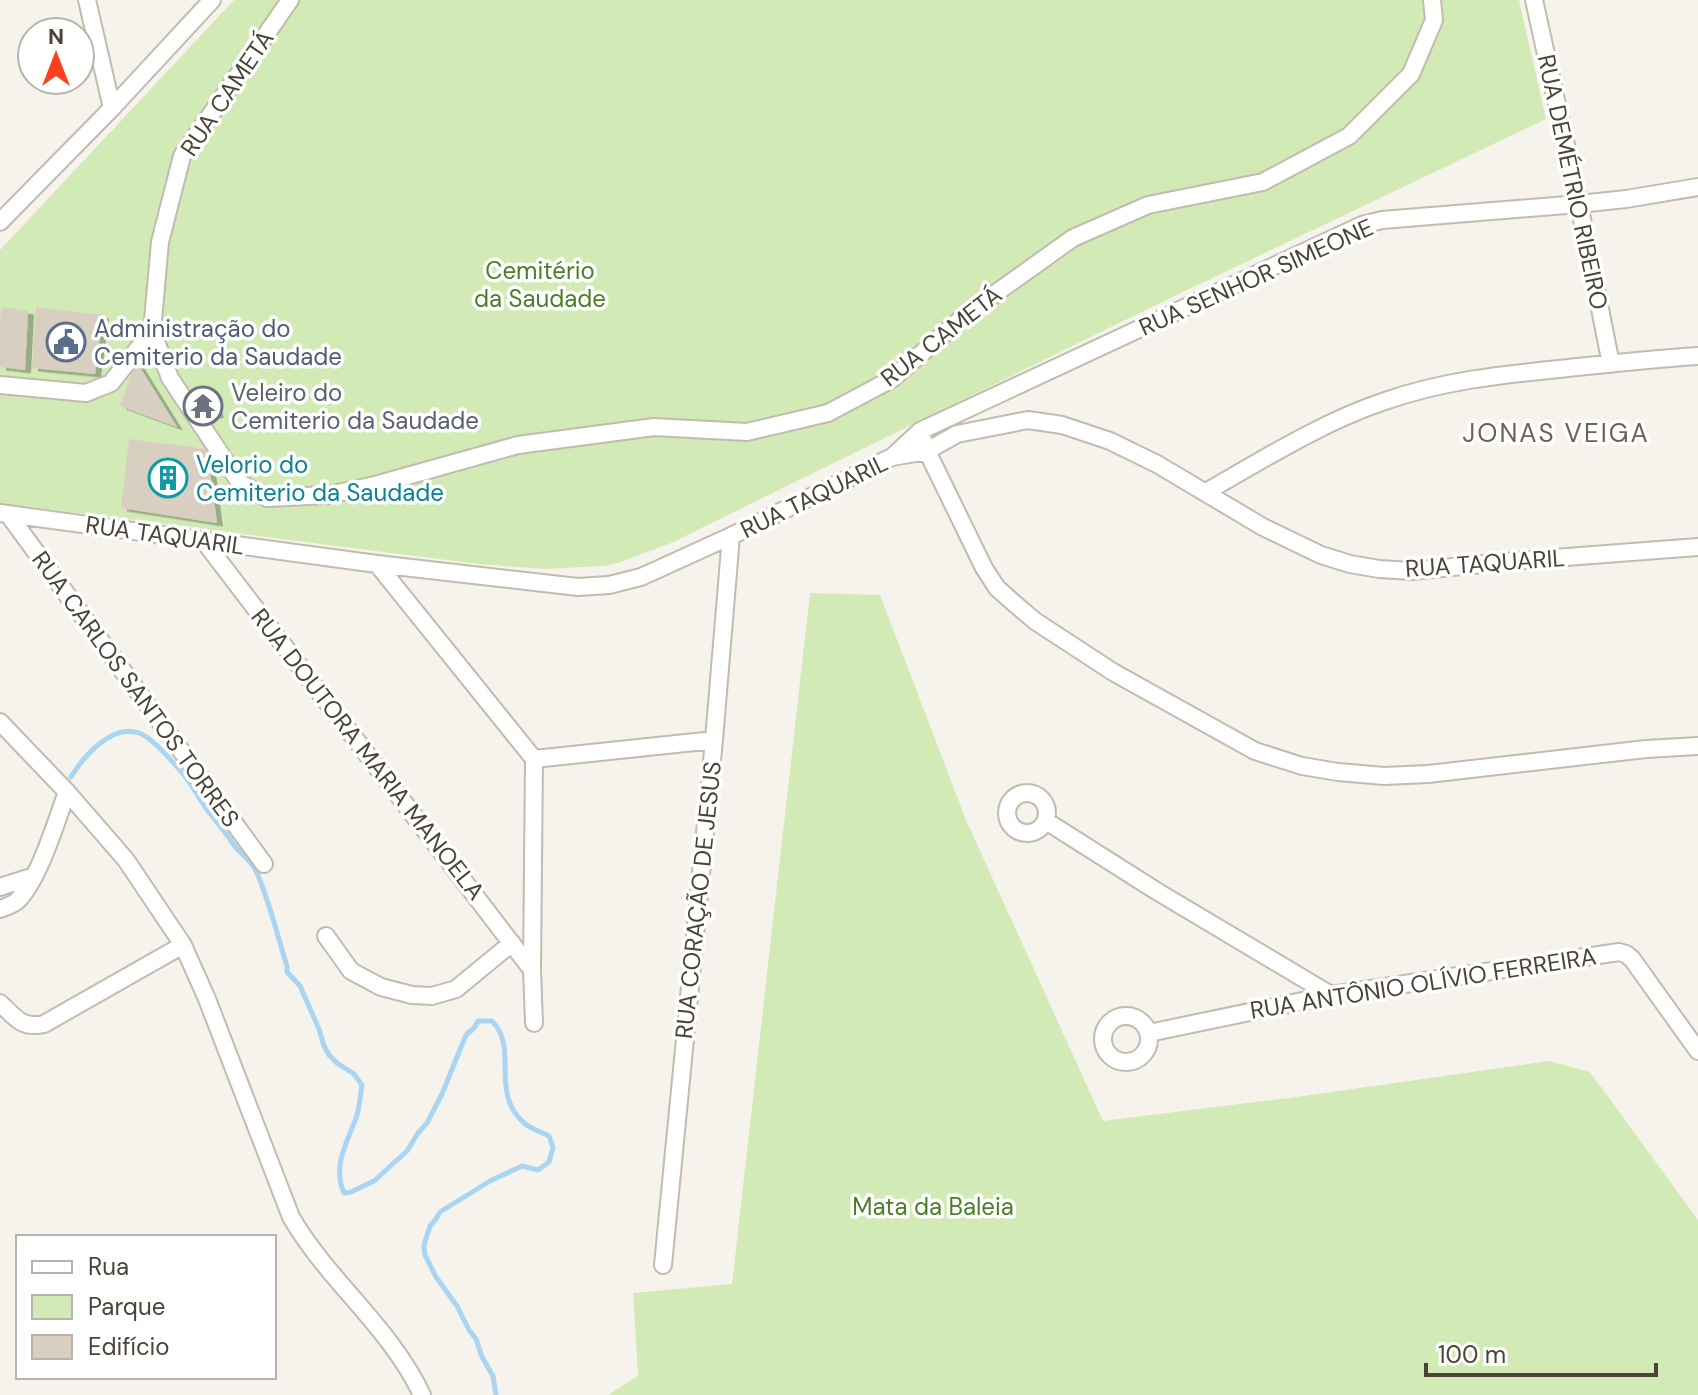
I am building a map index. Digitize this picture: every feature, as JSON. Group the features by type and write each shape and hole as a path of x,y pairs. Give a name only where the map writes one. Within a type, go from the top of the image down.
{"street":[{"path":"87,0 112,108"},
{"path":"0,222 212,0"},
{"name":"RUA CAMETÁ","path":"290,0 182,156 160,242 152,331 170,378 240,483 267,498 328,495 518,445 654,427 747,432 828,413 892,379 968,313 1073,238 1148,205 1263,182 1349,136 1411,74 1434,20 1432,0"},
{"name":"RUA DEMÉTRIO RIBEIRO","path":"1534,0 1611,364"},
{"name":"RUA SENHOR SIMEONE","path":"892,457 920,431 1362,225 1382,220 1579,204 1698,187"},
{"path":"0,385 86,393 111,383 152,331"},
{"path":"1206,492 1336,421 1418,390 1498,375 1698,356"},
{"name":"RUA TAQUARIL","path":"4,514 377,564 578,587 609,585 641,577 892,457 927,451 957,434 1028,420 1062,425 1110,441 1157,464 1263,527 1321,555 1350,564 1412,571 1698,547"},
{"path":"920,431 984,568 997,588 1035,621 1113,672 1255,751 1302,766 1384,776 1698,746"},
{"name":"RUA CARLOS SANTOS TORRES","path":"4,514 264,864"},
{"name":"RUA CORAÇÃO DE JESUS","path":"663,1265 731,536"},
{"name":"RUA DOUTORA MARIA MANOELA","path":"203,540 532,970"},
{"path":"377,564 534,759 534,1023"},
{"path":"0,722 126,860 183,945 291,1217 304,1240 389,1342 422,1395"},
{"path":"534,759 714,740"},
{"path":"0,909 14,903 26,890 67,792"},
{"path":"1046,821 1331,995"},
{"path":"0,887 34,876"},
{"path":"326,936 351,971 381,987 412,995 432,996 456,989 512,943"},
{"path":"0,1003 20,1022 32,1026 44,1024 183,945"},
{"name":"RUA ANTÔNIO OLÍVIO FERREIRA","path":"1149,1033 1331,995 1619,952 1632,959 1698,1051"}],"green space":[{"name":"Cemitério da Saudade","path":"234,0 1519,0 1546,119 1160,303 671,543 618,563 544,569 478,564 0,503 0,250"},
{"name":"Mata da Baleia","path":"810,593 880,595 966,820 1103,1121 1549,1061 1590,1072 1698,1220 1698,1395 608,1395 638,1376 633,1293 732,1284"}],"building":[{"path":"2,307 28,311 25,370 0,367"},
{"name":"Administração do Cemiterio da Saudade","path":"36,307 103,315 95,374 32,368"},
{"path":"136,361 177,427 120,406"},
{"name":"Veleiro do Cemiterio da Saudade","path":"210,393 218,414 200,419 185,397"},
{"name":"Velorio do Cemiterio da Saudade","path":"129,439 207,449 217,523 121,508"}],"waterway":[{"path":"71,777 83,760 109,737 129,731 139,733 163,751 184,775 208,811 255,868 270,907 287,972 300,986 329,1055 354,1074 362,1085 357,1114 340,1164 344,1193 374,1181 407,1151 427,1123 466,1035 478,1021 492,1021 500,1032 504,1044 508,1096 513,1109 525,1123 549,1136 553,1147 549,1162 538,1170 522,1166 490,1181 440,1212 430,1226 424,1245 425,1255 436,1277 476,1339 493,1376 496,1395"}],"place":[{"name":"Administração do Cemiterio da Saudade","path":"66,342"},
{"name":"Veleiro do Cemiterio da Saudade","path":"203,406"},
{"name":"Velorio do Cemiterio da Saudade","path":"168,478"}],"district":[{"name":"JONAS VEIGA","path":"1556,433"}]}
